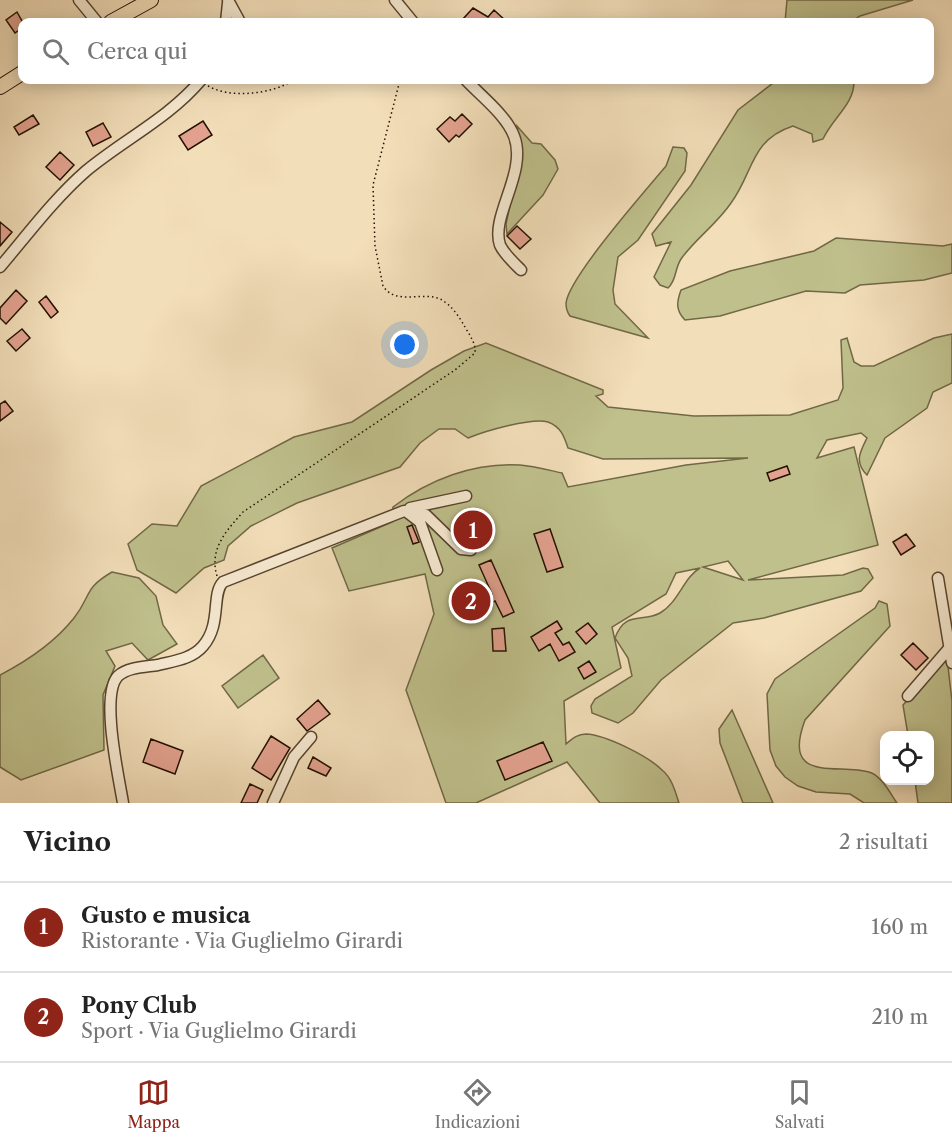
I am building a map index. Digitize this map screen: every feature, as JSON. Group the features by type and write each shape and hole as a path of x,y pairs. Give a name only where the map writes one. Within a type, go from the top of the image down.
{"main road":[{"path":"118,18 152,0"},
{"path":"0,87 18,76"}],"street":[{"path":"79,0 94,18"},
{"path":"226,18 228,0"},
{"path":"228,0 238,18"},
{"path":"397,0 413,18"},
{"path":"0,267 69,187 102,158 143,132 196,84"},
{"path":"470,84 505,122 514,136 515,173 499,236 502,247 520,270"},
{"path":"123,803 112,728 111,697 115,682 127,671 186,657 202,648 216,623 220,585 227,579 428,502 466,496"},
{"path":"404,511 424,513 461,549 471,550"},
{"path":"404,511 413,514 420,522 437,570"},
{"path":"938,578 952,663"},
{"path":"908,696 951,647"},
{"path":"273,803 295,755 311,737"}],"path":[{"path":"205,84 227,94 272,88 283,84"},
{"path":"220,585 215,566 218,545 243,512 476,353 475,346 462,322 444,301 436,298 397,296 383,286 375,246 373,185 399,84"}],"green space":[{"path":"787,0 913,0 857,18 785,18"},
{"path":"772,84 854,84 851,96 823,139 813,142 812,134 793,126 768,140 754,158 731,203 681,259 671,285 668,288 660,285 654,277 671,242 656,246 652,234 691,185 738,110"},
{"path":"517,126 532,143 541,144 555,160 558,169 543,195 507,234 506,224 520,159"},
{"path":"673,147 684,148 687,153 685,171 638,240 618,257 613,290 615,304 648,338 570,316 566,303 580,274 666,166"},
{"path":"836,238 943,246 952,244 952,273 924,280 860,285 845,293 806,291 720,316 685,320 678,309 681,290 730,271 814,251"},
{"path":"952,334 952,383 933,392 927,408 885,438 867,475 859,461 860,452 867,438 861,433 827,440 817,458 854,447 878,545 748,580 843,575 863,568 868,569 873,578 861,591 764,618 733,623 661,680 633,713 618,723 592,713 591,706 595,699 632,676 628,658 615,638 619,629 629,620 653,616 666,609 694,572 700,568 676,573 666,594 612,627 621,668 564,701 566,744 577,736 594,735 637,753 656,764 665,773 673,785 679,803 600,803 567,762 476,803 446,803 406,690 434,614 425,574 349,591 332,548 392,522 393,507 436,481 486,466 520,465 562,473 568,487 686,465 748,458 603,459 568,448 559,429 548,422 541,421 509,425 468,438 455,429 439,429 420,443 400,467 297,503 251,526 228,546 224,560 204,568 176,593 137,570 128,544 152,524 177,526 201,486 294,437 352,422 431,370 464,351 486,343 603,390 603,394 596,396 608,407 694,416 790,415 838,400 843,388 841,340 847,338 854,362 861,366 874,366 934,338","holes":["728,561 743,580 703,567"]},
{"path":"112,572 139,578 156,596 163,625 177,644 148,660 132,643 106,651 115,666 103,695 104,750 21,780 0,767 0,675 20,664 58,635 80,610 96,583"},
{"path":"879,601 887,604 890,626 805,720 800,740 800,754 806,762 816,767 856,770 873,774 880,780 880,785 885,785 897,803 864,803 850,794 816,792 798,786 785,777 776,766 770,750 767,694 775,679 875,608"},
{"path":"263,655 279,678 238,708 222,686"},
{"path":"947,658 952,701 952,803 918,803 916,785 934,785 934,731 907,731 903,705"},
{"path":"732,710 773,803 743,803 720,743 719,729"}],"building":[{"path":"473,8 488,17 494,10 503,18 464,18"},
{"path":"17,12 20,18 18,18 18,31 15,33 6,20"},
{"path":"462,114 472,124 459,137 456,135 449,142 437,129 450,117 455,121"},
{"path":"33,115 39,124 19,135 14,127"},
{"path":"203,121 212,135 188,150 179,136"},
{"path":"103,123 111,137 93,146 86,132"},
{"path":"60,152 74,165 60,180 46,167"},
{"path":"0,222 12,232 0,246"},
{"path":"517,226 531,239 520,249 507,236"},
{"path":"16,290 27,301 6,324 0,318 0,308"},
{"path":"46,296 58,312 51,318 39,302"},
{"path":"22,329 30,338 16,351 7,341"},
{"path":"5,401 13,411 0,421 0,404"},
{"path":"787,466 790,474 770,481 767,473"},
{"path":"475,522 478,528 482,526 485,534 469,541 462,527"},
{"path":"412,525 419,542 413,544 407,527"},
{"path":"550,529 563,567 547,572 534,534"},
{"path":"906,534 915,546 901,555 893,542"},
{"path":"491,560 514,612 503,617 495,601 459,616 452,601 466,596 467,599 478,594 480,599 492,594 479,565"},
{"path":"557,621 562,629 555,633 563,645 569,642 575,652 559,661 550,644 539,651 531,637"},
{"path":"588,623 597,634 586,644 576,632"},
{"path":"504,628 506,651 493,651 492,629"},
{"path":"913,643 928,658 916,670 901,655"},
{"path":"589,661 596,672 584,679 578,668"},
{"path":"318,700 330,714 307,731 297,719"},
{"path":"271,736 290,748 271,780 252,768"},
{"path":"151,739 183,751 175,774 143,762"},
{"path":"543,742 552,761 505,780 497,761"},
{"path":"313,757 331,768 326,776 308,768"},
{"path":"250,784 263,790 257,803 241,803"}],"place":[{"name":"Gusto e musica","path":"473,530"},
{"name":"Pony Club","path":"471,601"}]}
